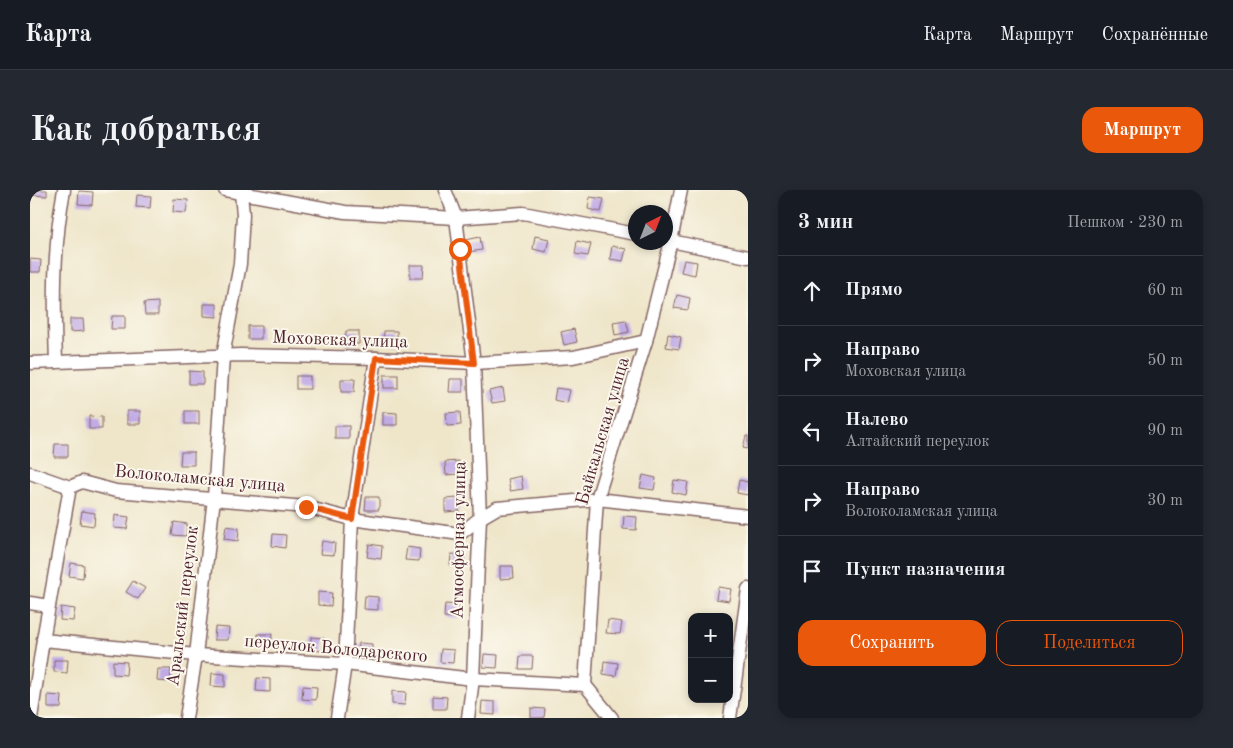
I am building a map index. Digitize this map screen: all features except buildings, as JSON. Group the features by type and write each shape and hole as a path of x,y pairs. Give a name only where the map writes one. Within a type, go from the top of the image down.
{"street":[{"path":"56,362 54,289 58,220 64,190"},
{"path":"225,190 345,212 456,218 523,213 628,233"},
{"name":"Атмосферная улица","path":"445,190 456,218 474,363 480,518 473,679 468,718"},
{"name":"Байкальская улица","path":"673,221 681,190"},
{"name":"Аральский переулок","path":"186,718 196,655 214,498 223,356 240,264 243,215 241,193"},
{"path":"673,241 748,257"},
{"name":"Байкальская улица","path":"585,685 597,499 646,341 666,250"},
{"name":"Моховская улица","path":"30,363 223,356 376,358 474,363 573,357 646,341"},
{"path":"337,718 345,664 352,519 376,358"},
{"name":"Волоколамская улица","path":"30,473 70,487 82,482 116,491 306,507 352,519 460,534 480,518 497,508 597,499 748,516"},
{"path":"31,718 70,487"},
{"path":"730,718 748,589"},
{"path":"30,603 49,606"},
{"name":"переулок Володарского","path":"43,640 196,655 345,664 473,679 585,685"},
{"path":"585,685 612,718"}],"route":[{"path":"306,507 352,519 376,358 474,363 460,249"}]}
